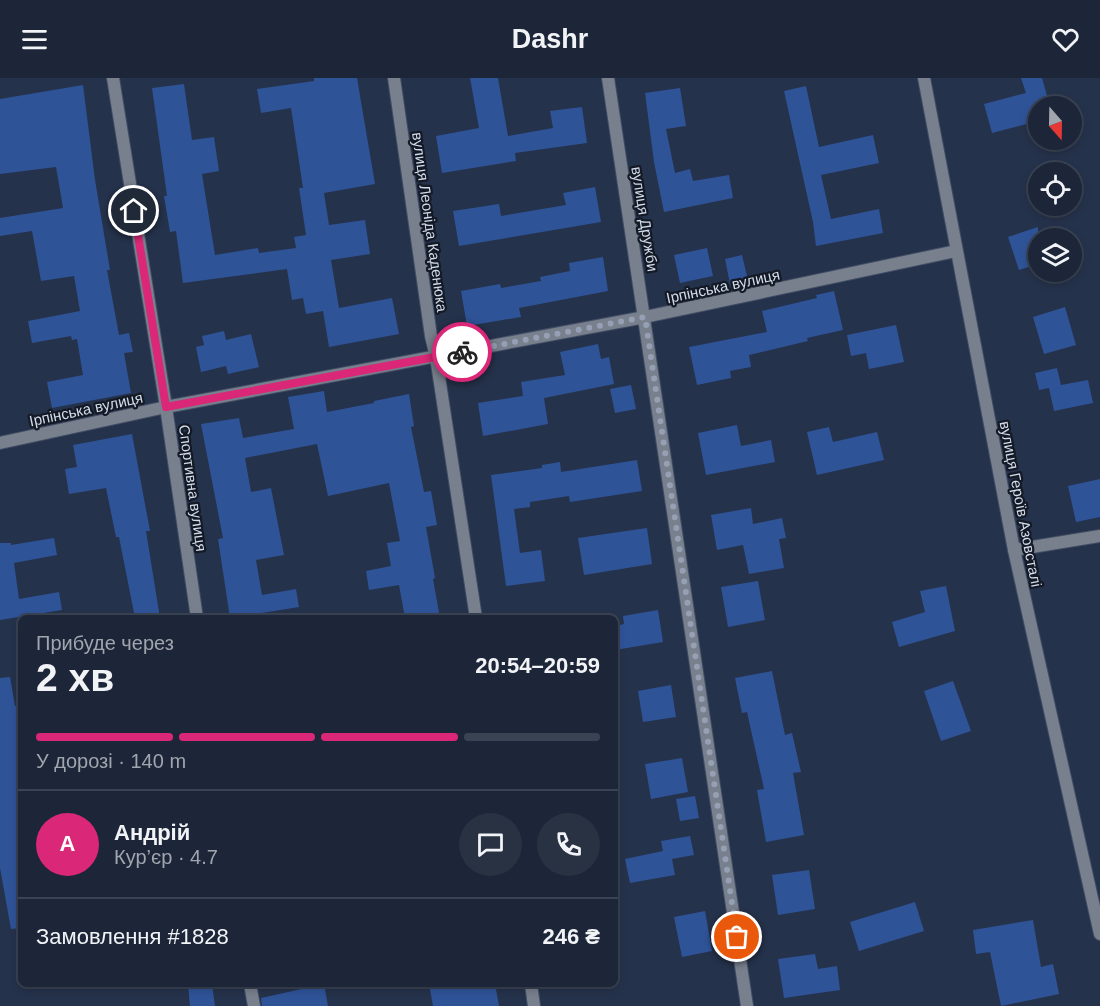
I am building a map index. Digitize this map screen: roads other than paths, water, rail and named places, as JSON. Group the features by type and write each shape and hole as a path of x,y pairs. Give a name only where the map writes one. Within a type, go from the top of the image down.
{"street":[{"name":"Спортивна вулиця","path":"113,78 197,615"},
{"name":"вулиця Леоніда Каденюка","path":"394,78 431,336 476,615"},
{"name":"вулиця Дружби","path":"609,78 747,1006"},
{"name":"вулиця Героїв Азовсталі","path":"924,78 1014,550 1100,934"},
{"name":"Ірпінська вулиця","path":"0,443 166,407 645,317 956,251"},
{"path":"1014,550 1100,536"},
{"path":"251,987 254,1006"},
{"path":"531,987 534,1006"}]}
